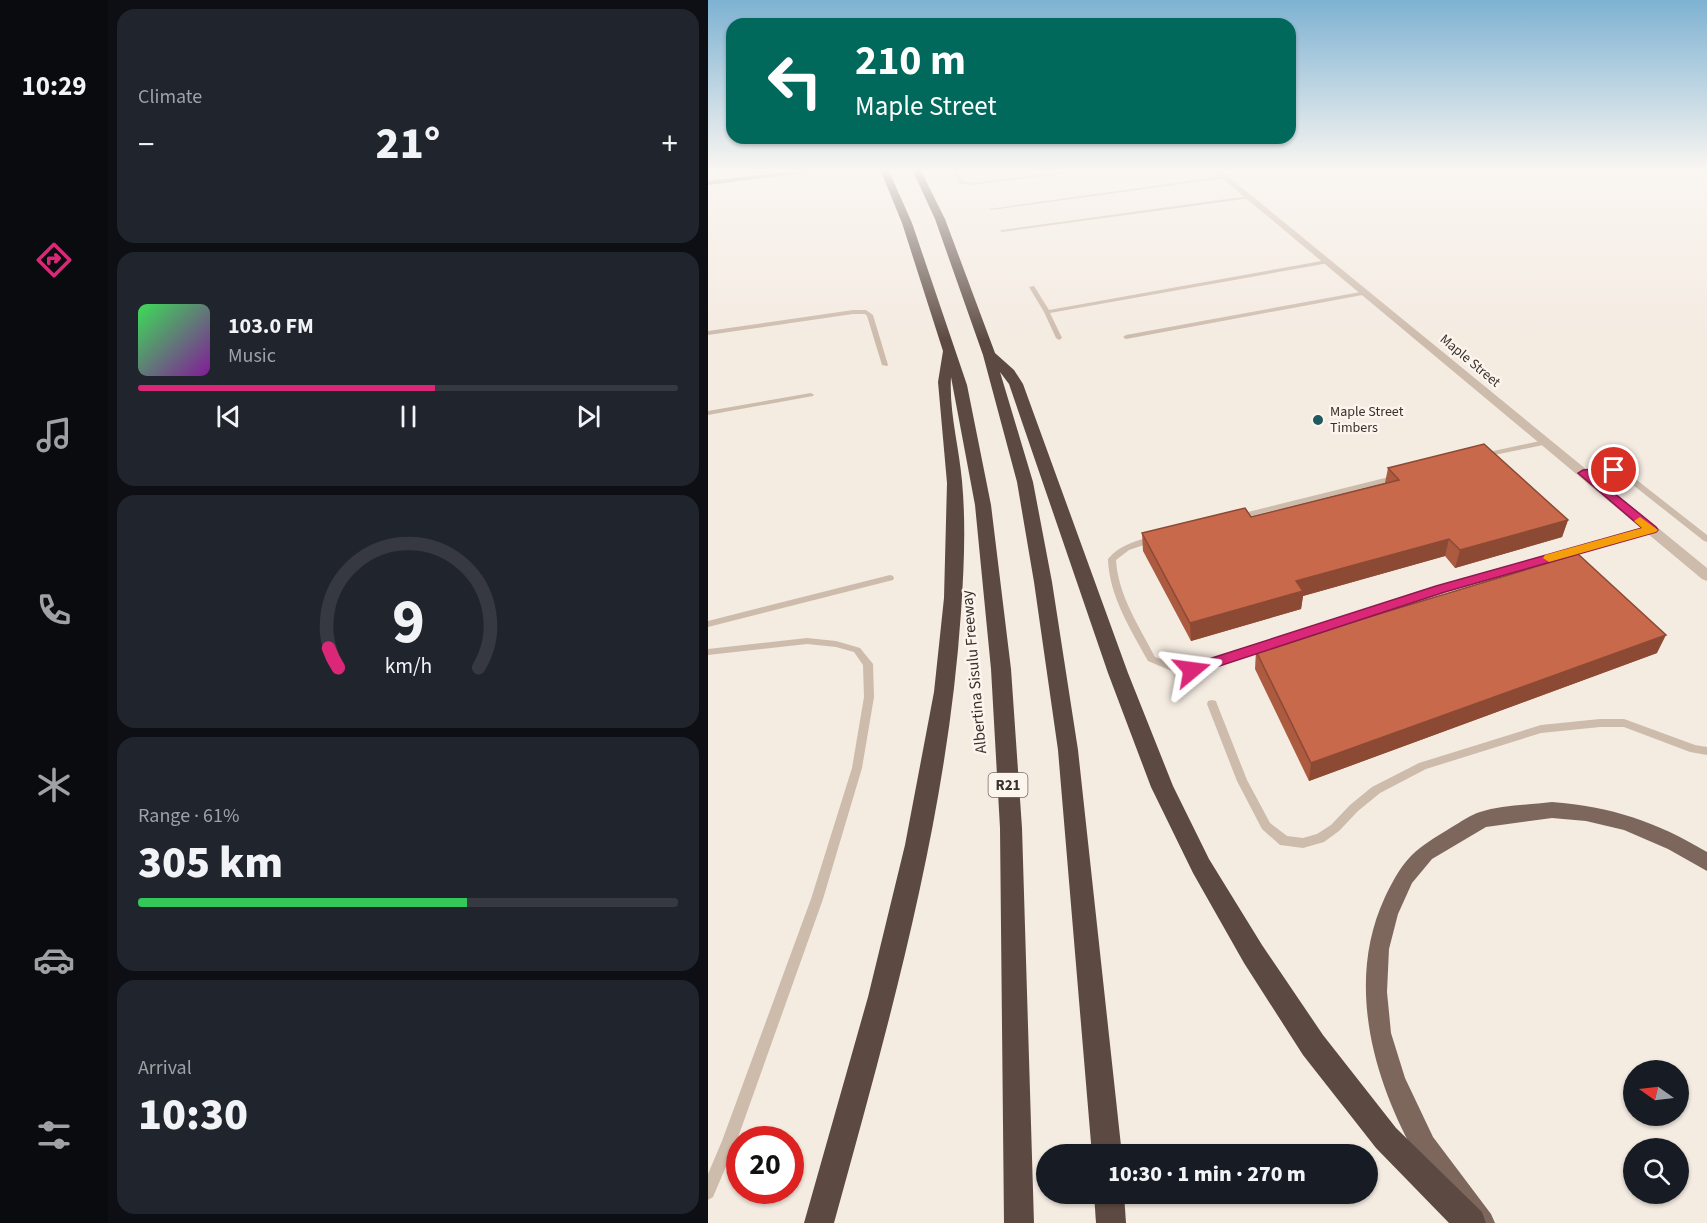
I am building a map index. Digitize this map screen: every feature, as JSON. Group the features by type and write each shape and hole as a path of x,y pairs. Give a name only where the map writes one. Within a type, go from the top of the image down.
{"highway":[{"name":"Albertina Sisulu Freeway","path":"908,226 965,407 983,505 1001,669 1011,828 1019,1223"},
{"path":"943,226 989,355 1025,482 1043,582 1068,750 1106,1144"},
{"path":"819,1223 904,907 941,702 951,614 955,545 955,484 943,384 944,364 949,351"},
{"path":"989,355 1009,373 1016,384 1118,673 1162,786 1201,866 1252,954 1313,1045 1386,1138 1471,1223"},
{"path":"1110,1204 1111,1223"}],"main road":[{"path":"1482,1223 1424,1146 1394,1081 1380,1033 1376,992 1378,949 1388,914 1405,877 1425,853 1483,819 1552,810 1586,813 1627,822 1675,843 1707,862"}],"street":[{"name":"Maple Street","path":"1284,226 1707,576"}],"lane":[{"path":"1002,231 1038,226"},
{"path":"1047,312 1327,262"},
{"path":"1032,287 1059,338"},
{"path":"1126,337 1366,293"},
{"path":"708,333 866,312 870,315 885,365"},
{"path":"708,413 811,395"},
{"path":"1478,457 1545,442"},
{"path":"1583,473 1609,470 1621,472 1707,539"},
{"path":"1224,521 1412,473"},
{"path":"1167,535 1133,544 1118,552 1112,559 1113,574 1124,604 1151,658 1179,670 1192,670 1440,589 1651,530"},
{"path":"708,624 890,578"},
{"path":"708,652 807,640 836,644 857,650 868,664 869,697 856,768 817,899 729,1143 708,1192"},
{"path":"1212,704 1242,782 1266,826 1284,841 1303,843 1320,838 1335,828 1376,790 1424,765 1541,729 1624,723 1694,749 1707,751"}],"building":[{"path":"1484,444 1568,520 1460,550 1449,539 1296,581 1303,591 1190,623 1142,533 1245,508 1251,517 1399,480 1388,468"},
{"path":"1578,554 1666,635 1311,763 1256,651"}],"slow traffic":[{"path":"1549,558 1651,530 1640,521"}],"place":[{"name":"Maple Street Timbers","path":"1318,420"}],"route":[{"path":"1192,670 1440,589 1651,530 1583,473 1614,470"}]}
